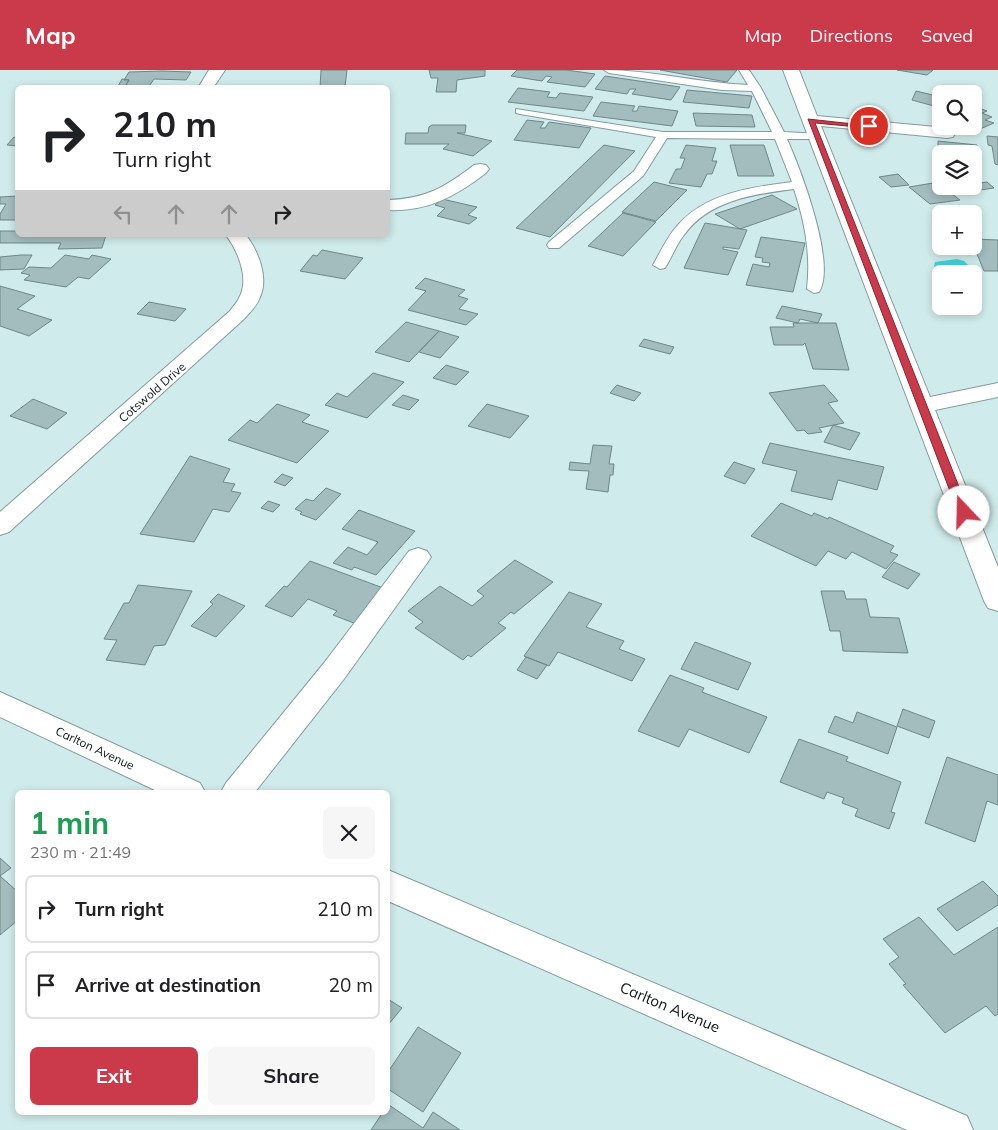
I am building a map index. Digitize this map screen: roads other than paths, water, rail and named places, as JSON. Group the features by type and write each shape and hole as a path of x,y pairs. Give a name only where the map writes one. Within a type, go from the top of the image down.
{"street":[{"path":"207,85 217,70"},
{"path":"791,70 998,601"},
{"path":"814,128 932,132"},
{"path":"390,205 432,200 452,192 480,169"},
{"name":"Cotswold Drive","path":"0,526 237,315 251,295 253,276 249,261 237,237"},
{"path":"922,406 998,390"},
{"path":"239,790 334,671 418,557"},
{"name":"Carlton Avenue","path":"0,704 185,790"},
{"name":"Carlton Avenue","path":"390,886 953,1130"}],"lane":[{"path":"609,70 722,88 756,88"},
{"path":"744,70 756,88 781,135 799,185 815,247 818,272 814,290"},
{"path":"520,112 663,135 700,137 781,135 814,128"},
{"path":"554,245 639,173 663,135"},
{"path":"660,266 678,233 702,211 741,194 799,185"}],"water":[{"path":"957,259 964,261 968,265 934,265 935,262"}]}
